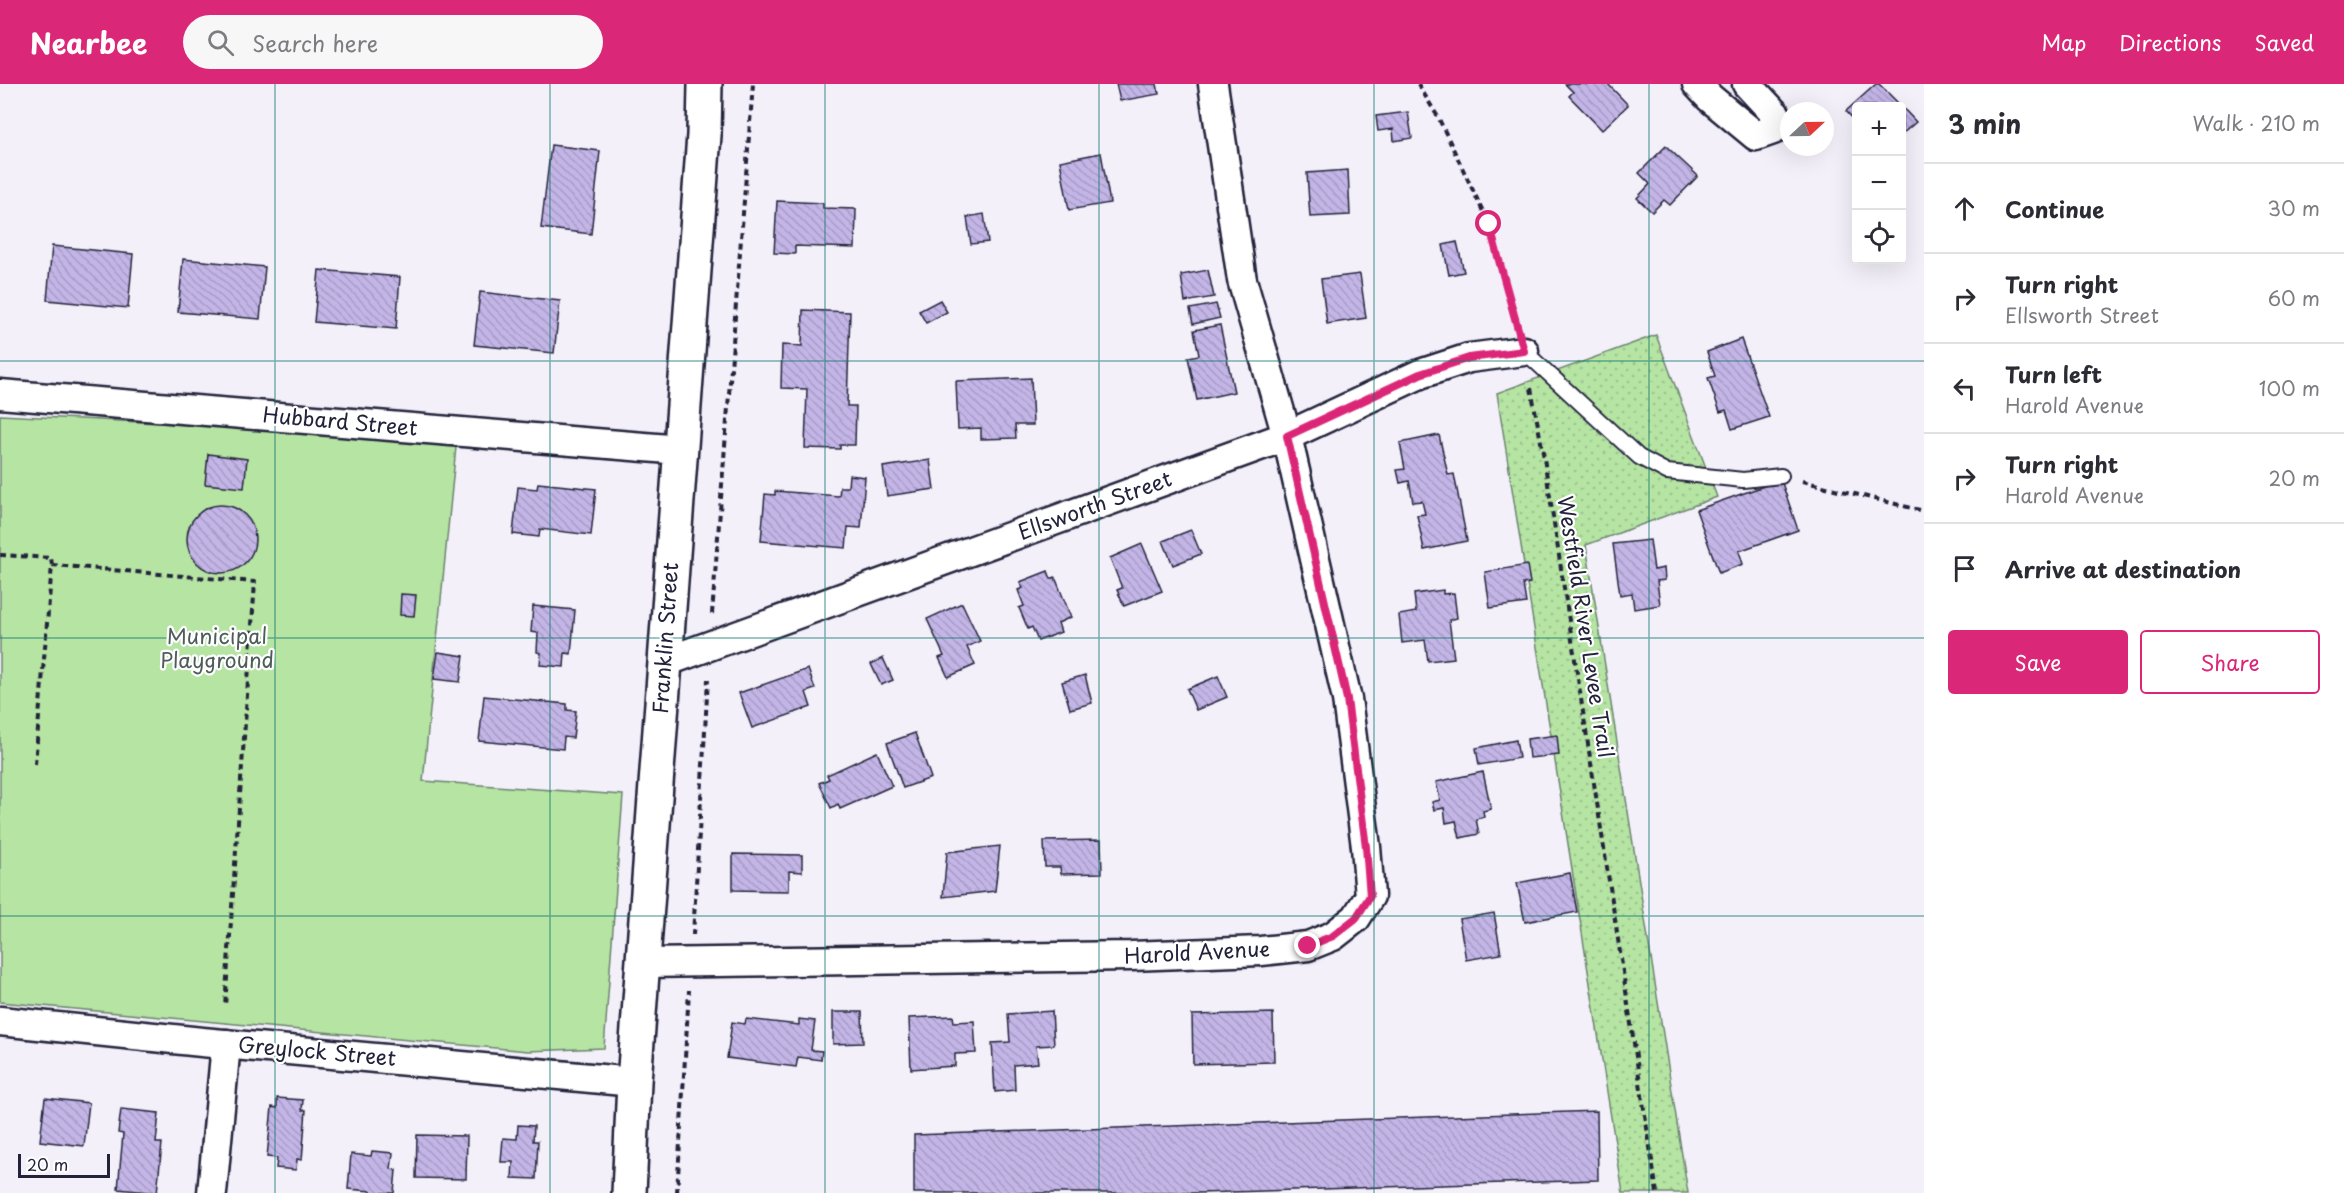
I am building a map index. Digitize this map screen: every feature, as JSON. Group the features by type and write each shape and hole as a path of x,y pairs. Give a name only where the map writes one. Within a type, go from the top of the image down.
{"main road":[{"name":"Franklin Street","path":"629,1193 634,1082 704,135 705,84"}],"street":[{"name":"Harold Avenue","path":"643,963 1131,956 1261,951 1308,946 1333,936 1356,918 1370,896 1347,699 1287,436 1242,280 1213,84"},
{"path":"1697,84 1710,98 1756,136 1773,130 1776,115 1747,84"},
{"name":"Ellsworth Street","path":"664,662 1287,436 1420,374 1469,358 1524,351"},
{"name":"Hubbard Street","path":"0,394 681,450"},
{"name":"Greylock Street","path":"0,1021 634,1082"},
{"path":"212,1193 226,1044"}],"lane":[{"path":"1524,351 1639,457 1667,472 1743,480 1780,476"}],"path":[{"path":"712,610 753,84"},
{"name":"Westfield River Levee Trail","path":"1418,84 1438,117 1489,224 1524,351 1544,458 1657,1193"},
{"path":"1780,476 1924,511"},
{"path":"0,555 51,558 35,764"},
{"path":"52,565 255,582 225,1006"},
{"path":"693,933 708,678"},
{"path":"677,1193 690,988"}],"green space":[{"path":"1656,335 1717,497 1586,545 1688,1193 1623,1193 1497,393"},
{"name":"Municipal Playground","path":"0,415 278,429 456,447 423,781 623,795 604,1048 528,1051 0,1002"}],"building":[{"path":"1116,84 1157,84 1159,94 1120,101"},
{"path":"1565,84 1608,84 1628,105 1602,130 1569,96 1573,92"},
{"path":"1876,84 1879,84 1897,102 1856,102"},
{"path":"1852,106 1852,118 1846,111"},
{"path":"1906,111 1916,122 1906,131"},
{"path":"1408,112 1412,138 1394,141 1393,129 1378,131 1376,116"},
{"path":"551,145 600,151 591,234 541,228"},
{"path":"1666,146 1698,176 1670,205 1664,200 1652,212 1637,198 1650,184 1639,173"},
{"path":"1101,153 1110,203 1069,210 1060,161"},
{"path":"1348,170 1350,215 1310,217 1307,173"},
{"path":"777,201 823,203 823,208 856,209 855,248 795,246 795,254 774,253"},
{"path":"984,214 988,242 971,244 967,217"},
{"path":"1457,242 1464,272 1449,275 1443,245"},
{"path":"52,246 133,254 128,308 47,300"},
{"path":"183,259 265,267 260,319 178,312"},
{"path":"319,270 400,277 396,329 314,322"},
{"path":"1208,270 1214,297 1185,302 1181,275"},
{"path":"1360,274 1366,318 1327,324 1321,279"},
{"path":"480,292 560,301 554,353 474,345"},
{"path":"940,300 947,312 926,323 919,311"},
{"path":"1216,304 1220,318 1193,324 1190,309"},
{"path":"803,310 850,312 847,406 856,406 855,445 840,445 840,449 805,448 807,389 781,388 782,345 802,346"},
{"path":"1220,325 1234,392 1197,400 1188,357 1199,355 1194,330"},
{"path":"1741,339 1769,417 1732,429 1726,410 1720,412 1708,378 1715,376 1707,352"},
{"path":"1031,378 1033,425 1015,425 1016,438 981,439 981,428 958,429 956,381"},
{"path":"1439,435 1448,475 1454,474 1467,541 1424,550 1417,515 1425,514 1422,501 1413,502 1409,481 1400,483 1397,470 1405,469 1400,443"},
{"path":"208,454 247,459 244,488 205,484"},
{"path":"930,460 934,489 887,496 883,467"},
{"path":"849,475 865,477 861,528 848,527 846,548 761,541 765,494 775,495 775,491 839,496 840,487 848,487"},
{"path":"1781,480 1798,530 1739,551 1743,564 1719,573 1696,510"},
{"path":"538,483 596,489 591,535 540,529 539,537 513,534 518,487 537,489"},
{"path":"221,505 234,508 245,515 252,526 255,539 252,552 245,563 234,570 221,573 208,570 197,563 190,552 187,539 190,526 197,515 208,508"},
{"path":"1191,530 1201,554 1173,565 1163,541"},
{"path":"1650,540 1654,570 1664,568 1665,580 1657,581 1660,605 1634,609 1632,593 1620,595 1613,544"},
{"path":"1142,544 1162,591 1124,606 1117,590 1122,588 1110,558"},
{"path":"1527,565 1530,583 1523,584 1526,603 1490,608 1485,572"},
{"path":"1048,571 1051,579 1055,577 1071,617 1058,623 1061,632 1038,641 1032,627 1028,629 1019,608 1024,606 1018,590 1023,588 1020,582"},
{"path":"1443,590 1443,594 1454,593 1457,618 1449,620 1454,658 1428,661 1425,640 1402,643 1399,615 1416,612 1414,594"},
{"path":"401,594 416,595 414,616 400,615"},
{"path":"962,603 980,641 967,647 975,665 948,677 939,658 944,656 927,619"},
{"path":"533,606 575,610 571,654 565,653 564,667 540,665 541,653 537,652 538,633 531,632"},
{"path":"438,652 464,656 460,682 434,679"},
{"path":"883,658 893,680 881,685 871,664"},
{"path":"808,669 815,689 806,692 811,707 752,728 739,693"},
{"path":"1085,675 1092,703 1070,709 1062,682"},
{"path":"1218,676 1227,697 1196,710 1187,689"},
{"path":"484,696 567,704 567,710 576,711 573,738 564,737 563,749 479,741"},
{"path":"915,733 931,778 903,788 887,743"},
{"path":"1557,735 1559,755 1529,758 1527,739"},
{"path":"1516,740 1519,758 1479,765 1476,748"},
{"path":"877,752 892,786 840,809 838,804 831,808 819,783 829,779 827,775"},
{"path":"1483,772 1491,809 1483,811 1484,817 1476,819 1479,834 1460,838 1456,821 1446,823 1444,808 1434,810 1432,802 1440,800 1436,782"},
{"path":"1101,840 1102,873 1061,874 1060,867 1045,867 1044,841"},
{"path":"1000,846 995,891 943,897 947,852"},
{"path":"733,854 802,855 802,872 789,871 789,891 733,890"},
{"path":"1570,873 1577,912 1525,922 1517,883"},
{"path":"1494,913 1501,954 1466,960 1459,919"},
{"path":"1052,1011 1054,1045 1036,1046 1038,1063 1014,1065 1015,1090 995,1092 992,1043 1010,1042 1008,1014"},
{"path":"833,1012 862,1012 863,1043 833,1044"},
{"path":"1273,1013 1274,1062 1193,1064 1192,1015"},
{"path":"953,1016 954,1022 974,1021 976,1053 955,1054 955,1066 911,1069 909,1018"},
{"path":"746,1019 799,1025 799,1019 815,1021 811,1050 822,1051 821,1060 798,1057 796,1067 727,1058 732,1022 745,1024"},
{"path":"45,1098 89,1103 84,1146 40,1141"},
{"path":"277,1098 303,1100 302,1110 306,1110 302,1160 297,1159 296,1170 276,1168 277,1158 267,1157 272,1107 277,1108"},
{"path":"121,1109 159,1113 156,1143 162,1143 157,1193 118,1189 123,1134 118,1133"},
{"path":"1597,1111 1598,1180 1200,1193 914,1193 914,1135"},
{"path":"518,1125 534,1126 533,1141 538,1141 536,1179 512,1178 513,1162 501,1162 503,1138 517,1139"},
{"path":"417,1135 467,1136 466,1179 416,1178"},
{"path":"372,1151 393,1153 391,1169 396,1170 394,1193 371,1193 371,1191 348,1189 351,1154 371,1156"}],"route":[{"path":"1308,946 1333,936 1356,918 1370,896 1347,699 1287,436 1420,374 1469,358 1524,351 1489,224"}]}
